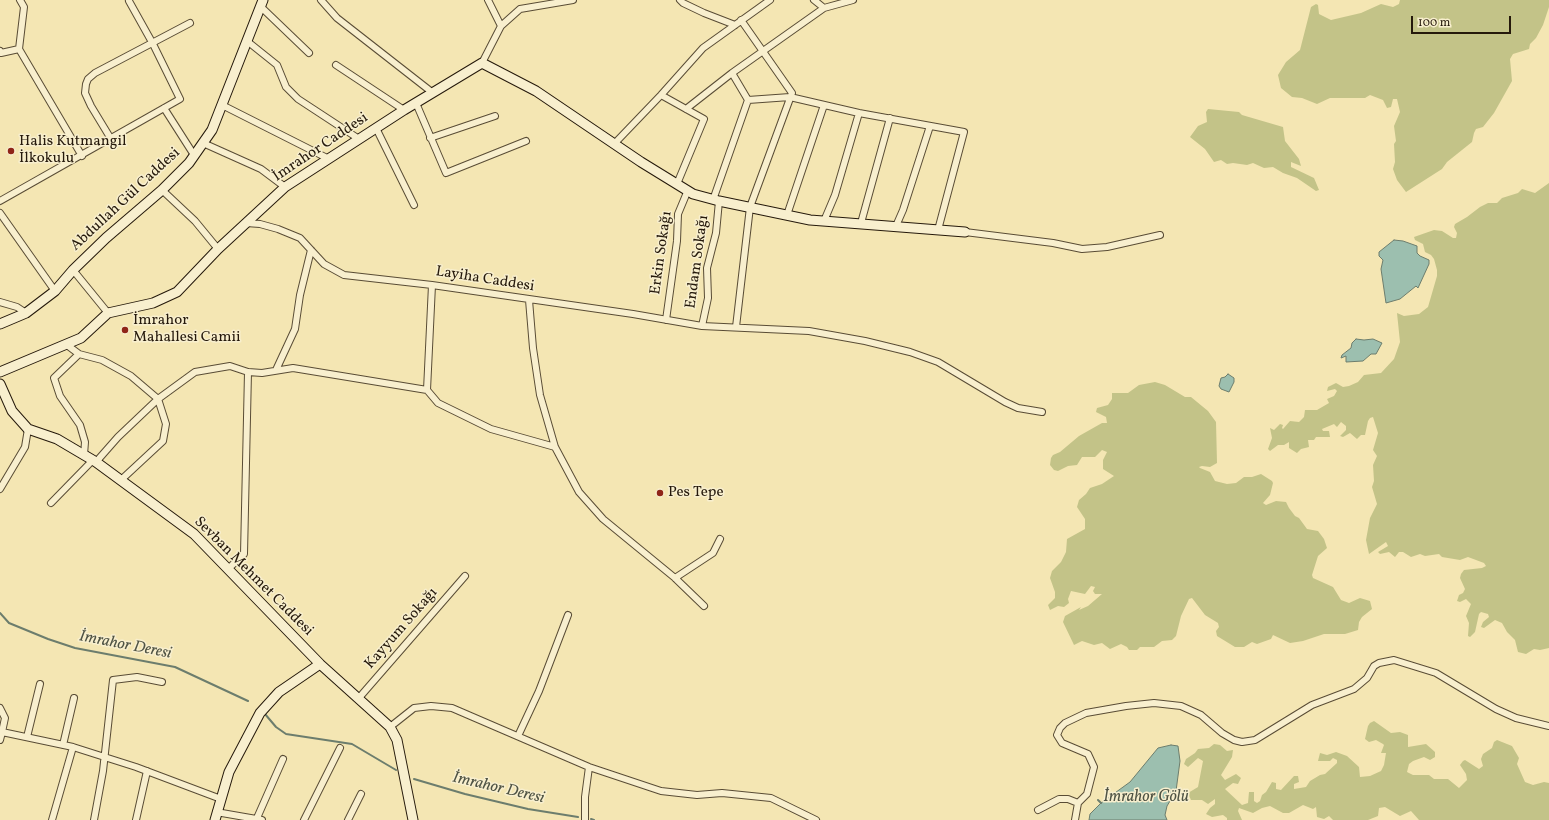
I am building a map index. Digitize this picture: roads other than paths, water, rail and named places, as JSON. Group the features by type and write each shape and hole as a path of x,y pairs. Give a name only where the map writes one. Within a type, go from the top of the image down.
{"street":[{"path":"20,0 24,7 20,49 82,156"},
{"path":"320,0 337,18 433,93"},
{"path":"488,0 501,26"},
{"path":"574,0 520,9 501,26 482,64 536,91 688,190 716,200 786,215 824,221 965,232 1052,243 1082,249 1107,247 1160,235"},
{"path":"680,0 682,3 734,25"},
{"path":"615,143 703,48 770,0"},
{"path":"814,0 824,8"},
{"path":"686,109 732,73 764,52 824,8 853,0"},
{"path":"0,201 112,139 180,99 153,44 129,1"},
{"path":"261,3 309,52"},
{"name":"Abdullah Gül Caddesi","path":"0,324 26,313 55,291 73,270 106,238 162,190 194,156 212,130 261,3"},
{"path":"736,327 750,207 792,93 741,20"},
{"path":"112,139 91,106 85,93 86,84 95,73 153,44 190,23"},
{"path":"247,41 277,65 286,87 298,99 359,139"},
{"path":"0,51 1,54 20,49"},
{"name":"İmrahor Caddesi","path":"108,313 153,303 177,292 218,249 285,187 404,110 482,64"},
{"path":"336,65 404,110"},
{"path":"732,73 748,100 790,97 859,113 964,132 938,230"},
{"path":"661,95 704,119 677,184"},
{"name":"Endam Sokağı","path":"702,326 708,298 707,268 716,232 716,200 748,100"},
{"path":"416,103 446,173 526,141"},
{"path":"222,105 329,159"},
{"path":"786,215 824,105"},
{"path":"164,108 194,156"},
{"path":"824,221 835,195 859,113"},
{"path":"430,138 495,116"},
{"path":"861,223 890,118"},
{"path":"896,226 903,210 930,126"},
{"path":"376,128 414,205"},
{"path":"203,143 261,169 285,187"},
{"path":"162,190 194,221 218,249"},
{"name":"Erkin Sokağı","path":"666,320 677,241 678,214 688,190"},
{"path":"0,213 55,291"},
{"name":"Layiha Caddesi","path":"246,223 260,224 278,229 300,238 324,264 344,275 432,285 702,326 810,331 910,352 938,362 1005,402 1018,408 1042,412"},
{"path":"276,370 295,329 300,295 311,250"},
{"path":"0,372 82,338 108,313 73,270"},
{"path":"427,390 432,285"},
{"path":"529,300 533,348 540,396 555,447 579,492 603,519 675,578 704,606"},
{"path":"0,302 17,307 26,313"},
{"path":"66,345 79,354 102,360 131,376 158,399 166,424 163,441 121,480"},
{"path":"79,354 54,378 60,396 80,425 85,442 84,455"},
{"path":"51,503 158,399 195,372 230,366 248,372 262,372 293,368 427,390 438,403 491,429 555,447"},
{"path":"228,569 244,554 248,372"},
{"name":"Sevban Mehmet Caddesi","path":"0,384 12,411 28,429 57,439 84,455 121,480 194,534 320,664 390,727 397,740 413,820"},
{"path":"0,489 26,447 28,429"},
{"path":"675,578 713,553 720,538"},
{"name":"Kayyum Sokağı","path":"358,699 465,576"},
{"path":"518,736 540,691 568,614"},
{"path":"1075,820 1078,803 1087,794 1094,766 1088,754 1062,743 1057,735 1060,728 1074,718 1086,713 1126,706 1166,704 1193,710 1222,733 1234,740 1242,742 1255,740 1312,705 1354,688 1367,678 1374,666 1385,661 1403,662 1436,673 1496,709 1516,718 1549,726"},
{"path":"283,759 259,819 216,816 229,772 260,713 279,692 320,664"},
{"path":"94,820 104,758 113,680 137,677 162,682"},
{"path":"27,737 40,684"},
{"path":"63,745 74,698"},
{"path":"390,727 414,708 432,706 452,708 589,767 661,791 697,795 722,793 771,798 816,820"},
{"path":"0,708 5,718 0,740"},
{"path":"2,732 73,747 221,799"},
{"path":"52,820 73,747"},
{"path":"304,820 340,748"},
{"path":"585,820 585,797 589,767"},
{"path":"136,820 147,772"},
{"path":"348,820 361,794"},
{"path":"1038,810 1059,799 1068,799 1078,803"}],"water":[{"path":"1394,240 1403,241 1417,246 1417,253 1429,260 1429,264 1418,288 1416,286 1400,299 1386,303 1381,269 1383,260 1379,256 1379,252"},
{"path":"1356,339 1373,339 1382,343 1376,354 1371,354 1363,361 1346,362 1346,356 1341,358 1342,355 1351,348 1352,343"},
{"path":"1228,374 1234,378 1234,382 1229,392 1221,389 1219,386 1221,378"},
{"name":"İmrahor Gölü","path":"1171,745 1178,746 1180,761 1176,791 1167,806 1165,815 1167,820 1089,820 1090,814 1101,803 1130,782 1158,748"}],"waterway":[{"name":"İmrahor Deresi","path":"0,613 9,623 48,639 75,648 175,667 248,701"},
{"name":"İmrahor Deresi","path":"265,714 276,727 286,734 352,744 396,770"},
{"name":"İmrahor Deresi","path":"414,779 465,794 528,809 578,817"},
{"path":"1098,800 1101,803"}],"place":[{"name":"Halis Kutmangil İlkokulu","path":"11,151"},
{"name":"İmrahor Mahallesi Camii","path":"125,330"},
{"name":"Pes Tepe","path":"660,493"}]}
